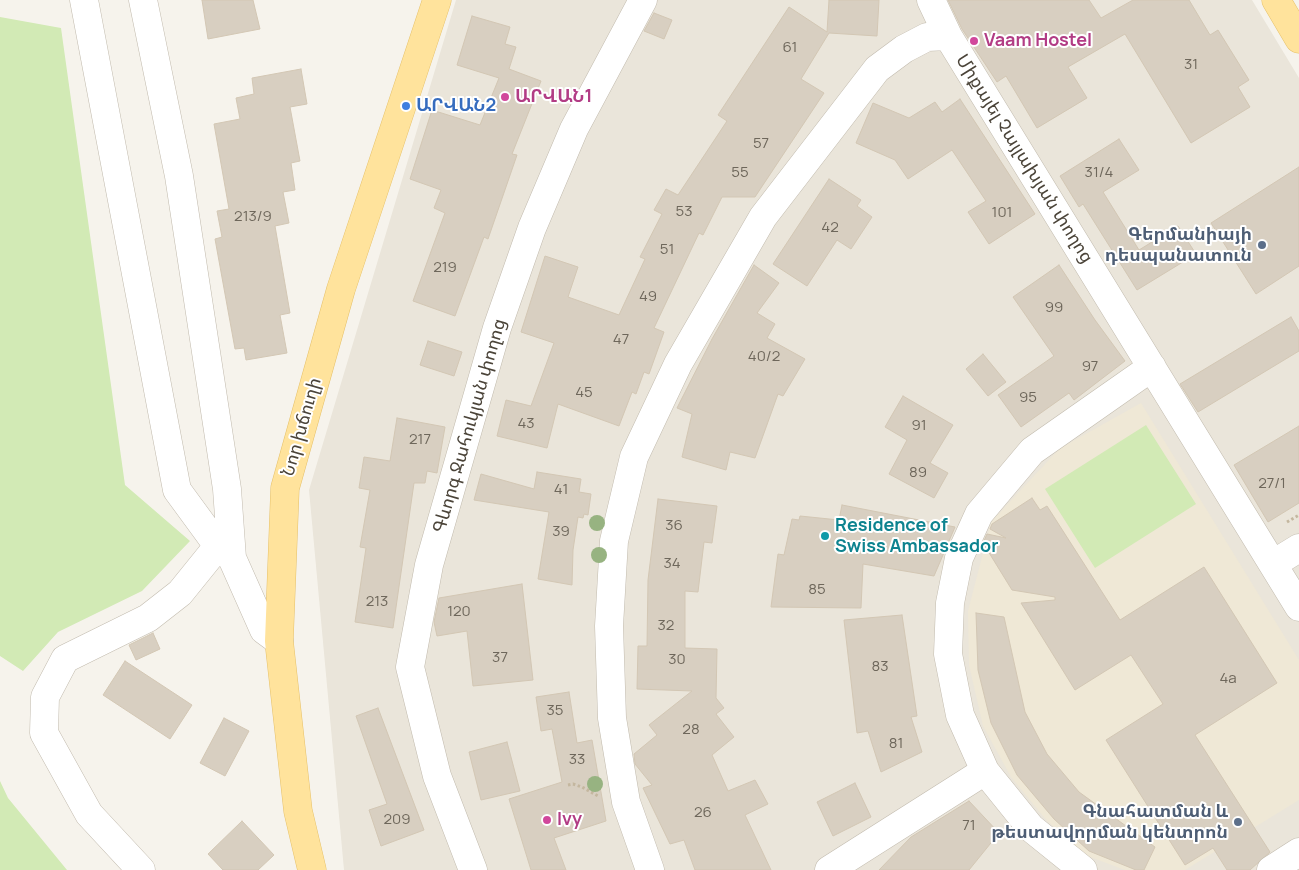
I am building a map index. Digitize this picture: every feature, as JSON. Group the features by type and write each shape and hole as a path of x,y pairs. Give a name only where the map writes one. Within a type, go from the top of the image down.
{"main road":[{"name":"Նոր խճուղի","path":"312,870 298,810 279,641 285,488 341,289 437,0"},
{"path":"1276,0 1299,39"}],"street":[{"path":"84,0 177,490 225,552 264,630 279,641"},
{"path":"141,870 89,814 44,733 45,697 65,659 148,618 180,593 225,552 227,489 179,176 144,0"},
{"name":"Գևորգ Ջահուկյան փողոց","path":"473,870 437,776 410,667 430,566 497,328 532,228 574,129 643,0"},
{"name":"Միքայել Չայլախյան փողոց","path":"931,0 948,36 1299,607"},
{"path":"650,870 626,802 612,718 609,626 614,541 634,457 678,364 763,217 877,69 904,49 927,37 948,36"},
{"path":"1083,870 1031,828 984,771 960,715 948,654 950,603 959,558 979,514 1032,451 1152,367"},
{"path":"1273,564 1299,548"},
{"path":"829,870 984,771"},
{"path":"1271,870 1299,852"}],"path":[{"path":"568,785 573,784 582,787"},
{"path":"590,792 593,788"}],"shaded area":[{"path":"456,0 1252,0 1299,78 1299,870 344,870 309,490"},
{"path":"1141,403 1299,660 1299,800 1185,870 1125,870 1085,855 1047,821 1011,777 983,726 969,665 968,611 991,522 1059,449"}],"green space":[{"path":"0,17 61,28 125,485 190,541 142,591 58,632 23,671 0,656"},
{"path":"1146,425 1196,504 1095,568 1045,489"},
{"path":"0,781 8,798 67,870 0,870"}],"building":[{"path":"202,0 253,0 260,29 208,39"},
{"path":"829,0 879,0 877,36 829,33 801,79 824,93 755,197 722,197 703,235 699,233 654,328 664,332 649,374 644,372 636,394 632,392 619,426 558,404 547,448 497,436 506,400 531,406 554,343 521,332 545,256 578,267 568,297 619,315 645,259 640,257 662,214 654,210 666,189 678,195 727,121 718,115 789,7 827,32"},
{"path":"948,0 1089,0 1101,18 1133,0 1189,0 1210,35 1218,30 1249,80 1238,87 1250,107 1191,143 1125,34 1068,67 1087,98 1037,128 1006,76 997,82 962,29"},
{"path":"654,13 672,20 664,39 644,31"},
{"path":"472,16 510,27 505,44 516,47 509,69 541,81 512,154 517,155 488,239 484,237 455,316 413,301 445,213 434,208 441,190 410,179 432,110 480,125 499,78 457,65"},
{"path":"301,69 307,104 290,107 300,161 291,163 295,190 283,192 289,223 275,226 290,313 280,315 287,353 246,360 244,348 235,349 215,239 222,237 217,211 229,209 214,124 240,119 236,98 254,94 252,78"},
{"path":"960,99 1035,214 989,244 968,212 986,201 952,150 908,179 895,160 856,143 873,103 909,118 935,102 942,112"},
{"path":"1119,139 1139,170 1103,192 1139,250 1178,226 1196,254 1137,290 1083,204 1079,207 1060,176"},
{"name":"Գերմանիայի դեսպանատուն","path":"1299,167 1299,266 1256,294 1211,223"},
{"path":"829,179 861,200 857,206 872,217 851,249 837,240 807,286 773,264"},
{"path":"754,265 779,283 757,313 775,324 767,338 805,359 783,396 778,394 755,458 730,452 726,470 682,457 692,414 677,408 712,339"},
{"path":"1059,265 1125,361 1074,400 1069,393 1021,427 998,395 1054,356 1013,297"},
{"path":"1291,317 1299,331 1299,351 1198,412 1180,384"},
{"path":"428,341 462,352 454,376 420,365"},
{"path":"983,354 1006,382 988,396 966,369"},
{"path":"903,396 953,425 930,463 948,473 934,498 889,474 907,440 885,427"},
{"path":"397,418 445,427 437,473 427,471 425,483 414,483 393,628 355,622 366,548 360,547 370,490 359,488 364,457 390,461"},
{"path":"1299,426 1299,503 1268,522 1234,465"},
{"path":"537,472 581,479 579,492 591,494 588,515 584,514 583,518 578,517 573,550 572,585 538,579 549,512 474,500 481,474 534,489"},
{"path":"1032,498 1040,510 1047,506 1120,620 1204,567 1277,683 1195,735 1270,852 1250,870 1227,870 1213,848 1185,865 1106,740 1163,704 1131,655 1075,690 1021,603 1055,600 1055,597 1012,590 983,543 987,534 1006,538 990,529 992,524"},
{"path":"658,499 717,506 712,543 704,542 698,592 685,591 685,648 717,649 716,698 724,708 716,714 734,737 712,755 728,791 755,780 768,804 745,815 771,870 695,870 684,840 670,844 643,788 652,785 635,764 634,754 657,735 649,725 692,691 637,689 638,646 647,646 648,580"},
{"path":"842,505 955,527 934,576 863,564 861,608 771,607 778,554 784,555 792,519 799,520 800,516 839,520"},
{"path":"522,584 533,680 473,686 467,631 437,636 434,622 439,598"},
{"path":"976,613 1004,617 1025,712 1047,754 1079,792 1155,847 1144,870 1136,870 1089,851 1054,819 1017,775 991,723 978,670"},
{"path":"902,615 917,716 911,717 922,752 881,772 868,731 857,733 844,620"},
{"path":"153,633 160,649 136,660 129,645"},
{"path":"125,661 192,705 170,739 103,695"},
{"path":"569,692 577,743 592,740 606,821 554,838 566,870 531,870 509,799 562,782 552,729 541,731 536,697"},
{"path":"378,708 424,830 381,846 369,810 387,804 356,716"},
{"path":"224,718 249,731 225,776 200,763"},
{"path":"507,742 520,791 481,800 469,752"},
{"path":"855,783 871,817 833,836 817,802"},
{"path":"969,801 999,833 969,870 879,870 911,837"},
{"path":"242,821 274,855 258,870 223,870 208,854"}],"place":[{"name":"Vaam Hostel","path":"974,41"},
{"name":"ԱՐՎԱՆ1","path":"505,97"},
{"name":"ԱՐՎԱՆ2","path":"406,106"},
{"name":"Գերմանիայի դեսպանատուն","path":"1262,245"},
{"name":"Residence of Swiss Ambassador","path":"825,536"},
{"name":"Ivy","path":"547,820"},
{"name":"Գնահատման և թեստավորման կենտրոն","path":"1238,822"}]}
